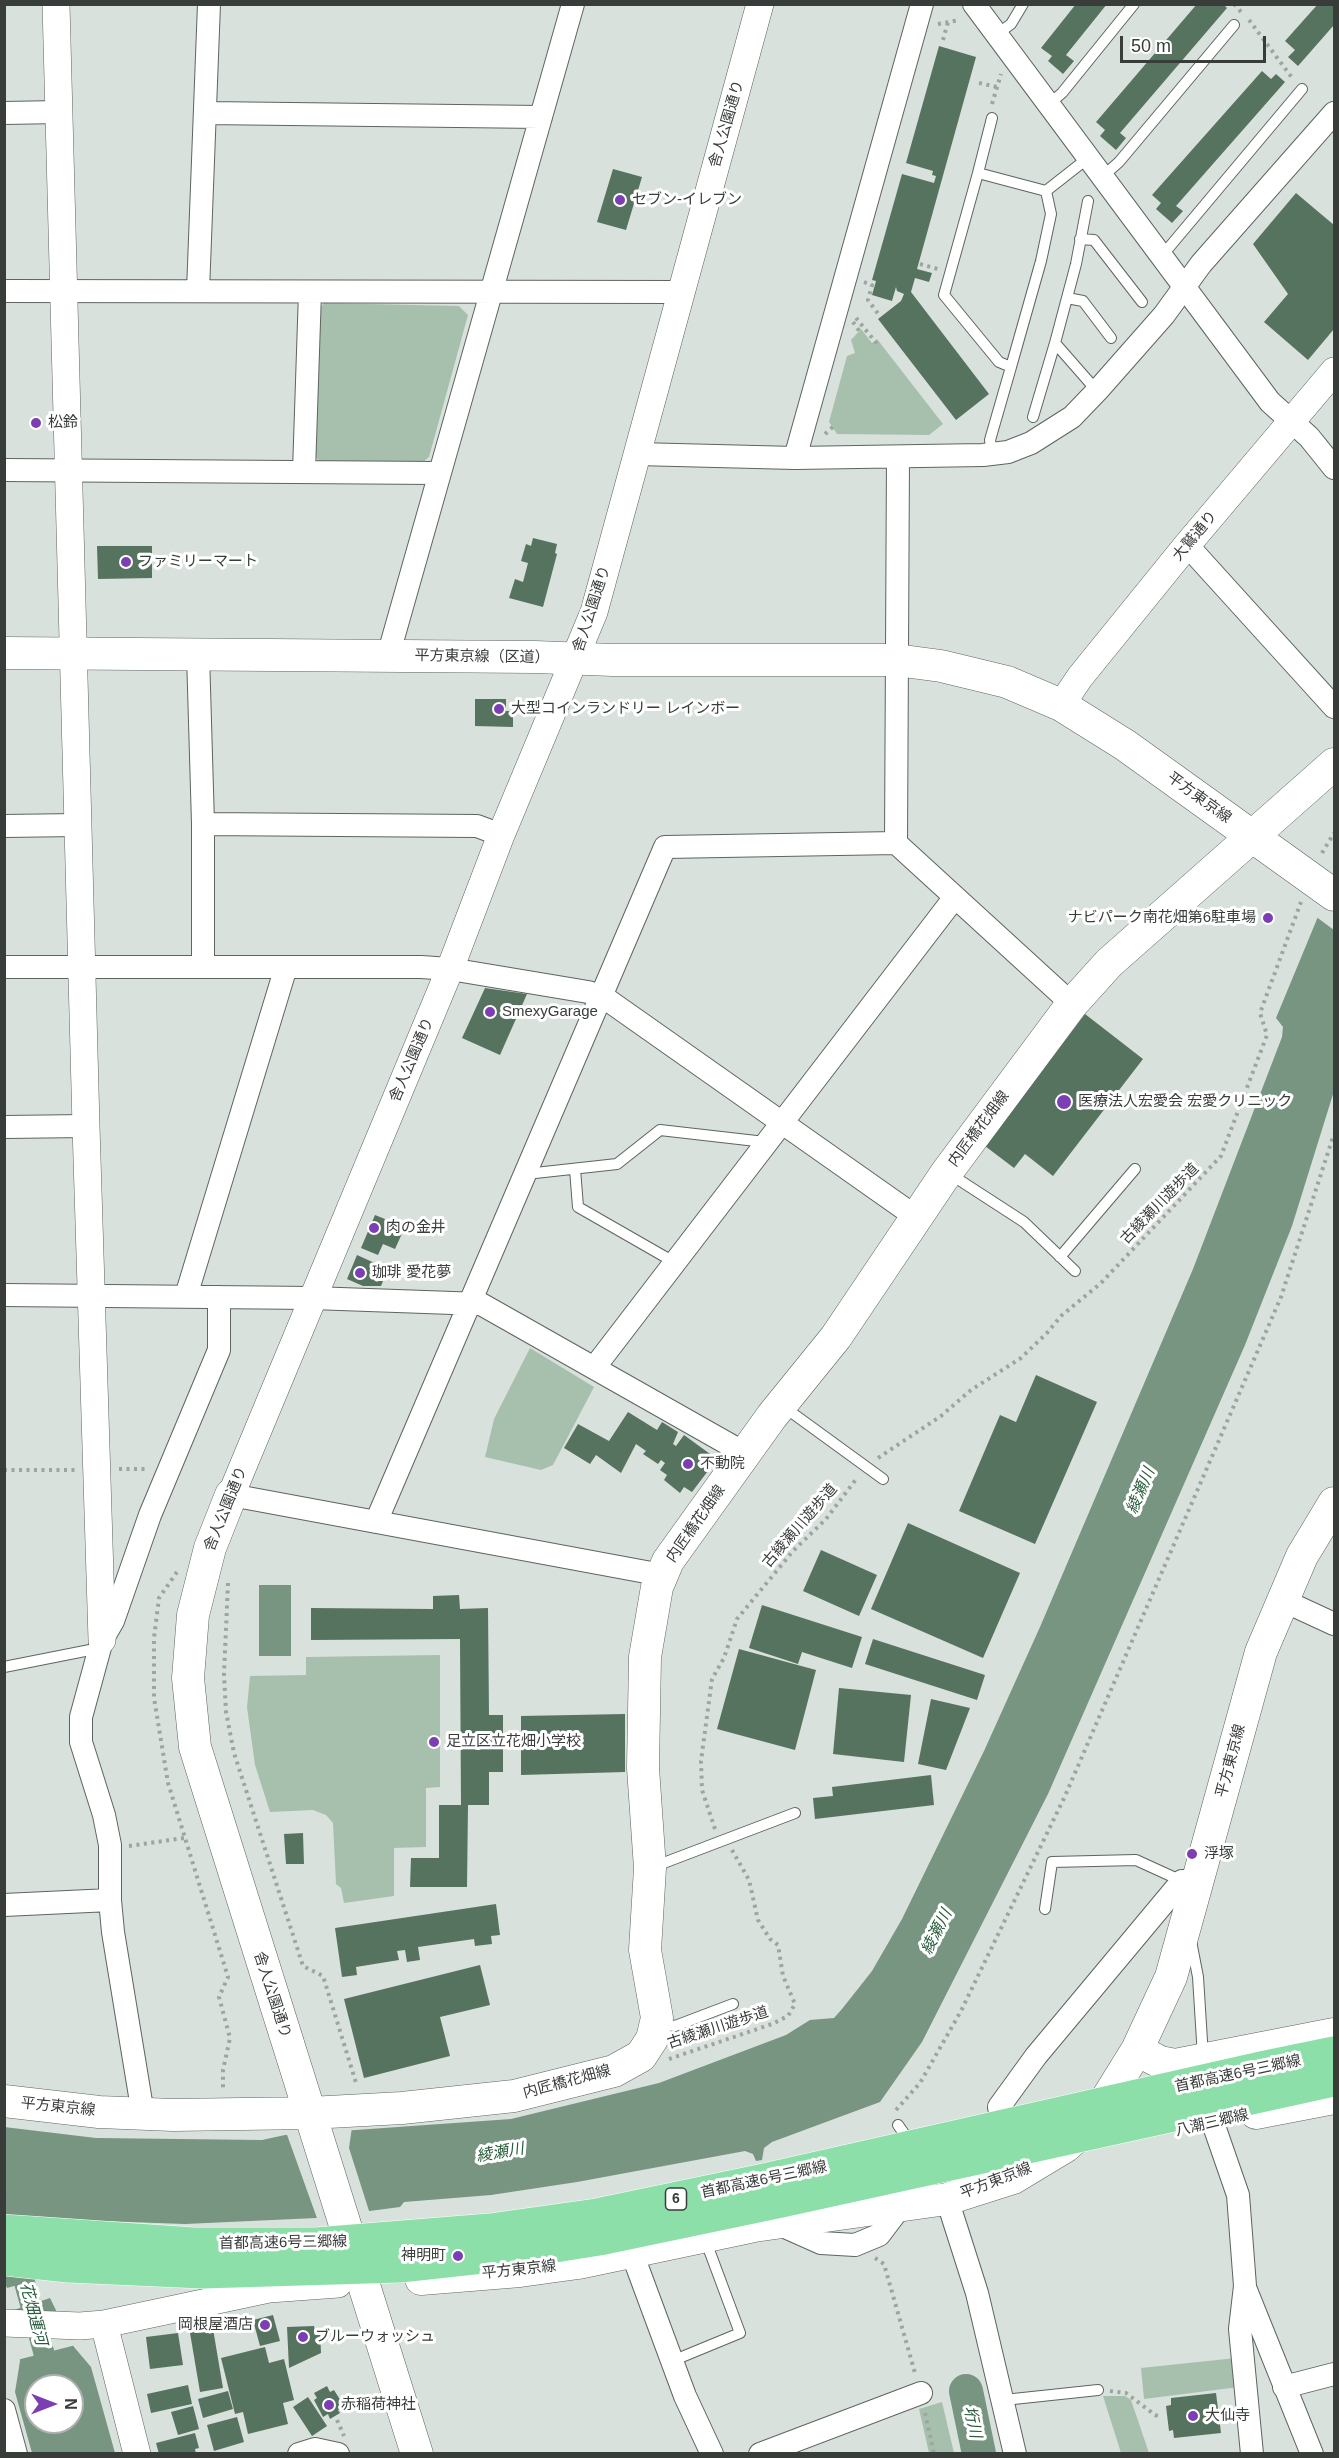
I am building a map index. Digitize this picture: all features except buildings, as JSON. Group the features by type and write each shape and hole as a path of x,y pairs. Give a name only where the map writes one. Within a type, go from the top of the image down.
{"highway":[{"name":"首都高速6号三郷線","path":"4,2230 206,2244 316,2244 490,2230 597,2215 760,2181 1335,2053"},
{"name":"首都高速6号三郷線","path":"4,2259 68,2266 202,2272 399,2266 492,2256 599,2239 770,2204 1335,2080"}],"main road":[{"name":"平方東京線（区道）","path":"4,653 896,660 941,666 991,677 1034,692 1061,705"},
{"name":"平方東京線","path":"1061,705 1125,745 1253,837 1320,893"},
{"name":"内匠橋花畑線","path":"313,2122 402,2108 514,2096 614,2071 632,2062 652,2036 656,2006 645,1950 650,1868 643,1768 644,1685 649,1629 661,1577 688,1530 781,1404 836,1337 947,1172 1072,1004 1109,963 1335,764"},
{"name":"舎人公園通り","path":"231,1495 210,1548 193,1616 188,1678 191,1721 207,1789 366,2283 417,2454"},
{"name":"平方東京線","path":"366,2283 520,2271 632,2253 704,2236 776,2223 901,2206 941,2190 1013,2178 1066,2146 1093,2121 1137,2050 1171,1977 1188,1923 1190,1881 1261,1652 1302,1557 1335,1503"},
{"path":"1137,2050 1160,2062 1175,2065 1335,2034"},
{"path":"1093,2121 1141,2106 1285,2044"},
{"name":"八潮三郷線","path":"1093,2121 1123,2138 1132,2139 1335,2098"},
{"name":"平方東京線","path":"4,2101 45,2108 313,2122"}],"street":[{"path":"56,4 101,1644"},
{"path":"198,291 209,4"},
{"path":"387,656 573,4"},
{"name":"舎人公園通り","path":"231,1495 450,969 501,835 594,612 760,4"},
{"path":"969,12 996,35 1269,402 1309,437 1335,468"},
{"path":"795,458 924,15"},
{"path":"4,112 59,112"},
{"path":"637,454 795,458 898,457 993,454 1031,443 1072,417 1097,391 1164,315 1183,287 1335,113"},
{"path":"206,114 541,117"},
{"path":"4,291 680,292"},
{"path":"304,471 310,292"},
{"name":"大鷲通り","path":"1061,705 1080,677 1187,545 1335,371"},
{"path":"896,843 898,457"},
{"path":"4,470 438,473"},
{"path":"1187,545 1335,707"},
{"path":"198,654 203,824 203,967"},
{"path":"203,824 477,826 501,835"},
{"path":"4,826 77,825"},
{"path":"376,1522 664,847 896,843 1072,1004"},
{"path":"594,1368 955,897"},
{"path":"4,967 450,969 602,996 916,1217"},
{"path":"186,1296 286,967"},
{"path":"4,1127 86,1126"},
{"path":"4,1295 312,1298 481,1304 746,1454"},
{"path":"143,2114 110,1900 110,1845 104,1815 81,1742 81,1717 101,1644 113,1621 150,1515 219,1350 219,1297"},
{"path":"231,1495 646,1572 661,1577"},
{"path":"1282,1600 1335,1624"},
{"path":"1013,2178 999,2107 1043,2047 1190,1881"},
{"path":"4,1905 110,1900"},
{"path":"1213,2123 1238,2195 1245,2286 1240,2329 1252,2454"},
{"path":"941,2190 977,2293 1015,2454"},
{"path":"776,2223 820,2243 855,2245 879,2235 901,2206"},
{"path":"632,2253 685,2396 712,2454"},
{"path":"9,2323 92,2325 269,2289 366,2283"},
{"path":"1245,2286 1312,2454"},
{"path":"92,2325 136,2454"},
{"path":"1284,2387 1335,2374"},
{"path":"760,2454 921,2393"},
{"path":"4,2410 16,2454"},
{"path":"299,2454 315,2449 338,2454"}],"lane":[{"path":"996,35 1011,24 1023,4"},
{"path":"1048,105 1062,93 1134,4"},
{"path":"1101,177 1119,162 1233,26"},
{"path":"1161,257 1302,89"},
{"path":"993,118 945,294 999,362 1011,367"},
{"path":"1046,191 1088,158"},
{"path":"978,174 1046,191"},
{"path":"993,454 990,440 1041,261 1051,214 1046,191"},
{"path":"1033,417 1067,298 1088,201"},
{"path":"1080,239 1094,240 1142,302"},
{"path":"1067,298 1083,301 1111,338"},
{"path":"1055,343 1097,391"},
{"path":"525,1174 617,1164 660,1130 765,1142"},
{"path":"575,1168 578,1207 674,1262"},
{"path":"1060,1257 1135,1168"},
{"path":"947,1172 1024,1222 1075,1271"},
{"path":"781,1404 883,1479"},
{"path":"4,1667 101,1644"},
{"path":"650,1868 795,1813"},
{"path":"1045,1909 1052,1862 1136,1860 1190,1881"},
{"path":"1188,1923 1198,1977 1203,2061"},
{"path":"652,2036 733,2004"},
{"path":"898,2125 941,2190"},
{"path":"672,2361 740,2333 704,2236"},
{"path":"1004,2400 1100,2390"}],"path":[{"path":"1234,4 1254,26 1302,89"},
{"path":"924,15 948,22 969,12"},
{"path":"943,40 948,22"},
{"path":"993,118 992,106 1003,71"},
{"path":"979,82 997,87"},
{"path":"869,284 872,285 868,300 879,315"},
{"path":"844,314 860,332"},
{"path":"852,321 856,317 878,345"},
{"path":"825,434 835,425"},
{"path":"1322,853 1335,833"},
{"name":"古綾瀬川遊歩道","path":"652,2036 668,2060 772,2024 788,2016 795,2004 783,1976 778,1945 770,1939 758,1920 749,1880 736,1855 717,1835 702,1790 702,1743 712,1679 724,1658 736,1619 793,1551 826,1519 867,1469 908,1437 941,1416 971,1390 1021,1358 1047,1334 1061,1316 1101,1283 1221,1156 1267,1035 1260,1013 1320,893"},
{"path":"898,2125 892,2115 920,2083 961,2011 1065,1796 1281,1297 1335,1134"},
{"path":"180,1569 159,1598 154,1648 154,1698 168,1783 228,1977 219,1997 230,2038 223,2070 224,2100"},
{"path":"228,1581 224,1674 226,1712 234,1753 303,1966 323,1976 358,2093"},
{"path":"110,1845 129,1846 184,1838"},
{"path":"855,2245 884,2264 921,2393 934,2454"},
{"path":"1100,2390 1126,2394 1155,2415 1162,2417"}],"shaded area":[{"path":"324,303 459,306 468,315 429,457 423,462 319,462 314,454 318,311"},
{"path":"861,329 872,343 877,339 943,424 929,435 837,434 829,422 847,356 855,353 851,340"},
{"path":"530,1348 594,1387 553,1465 541,1470 485,1457 494,1419"},
{"path":"440,1655 440,1787 426,1788 426,1847 394,1848 394,1896 344,1903 341,1888 336,1884 333,1823 326,1815 313,1810 270,1812 255,1765 247,1707 250,1676 306,1675 306,1657"},
{"path":"1236,2358 1239,2387 1144,2399 1141,2368"},
{"path":"1103,2396 1125,2396 1131,2400 1149,2453 1121,2453"},
{"path":"942,2402 954,2453 929,2453 919,2409"}],"water":[{"name":"綾瀬川","path":"1334,878 1334,1091 1292,1226 1245,1345 1048,1794 922,2042 880,2102 772,2142 764,2148 762,2160 756,2161 753,2154 745,2151 577,2182 491,2195 404,2202 400,2207 316,2218 185,2224 101,2221 42,2278 7,2288 4,2281 4,2127 96,2138 262,2140 285,2135 511,2119 659,2083 786,2035 810,2020 834,2018 872,1971 902,1919 984,1751 1040,1627 1193,1269 1282,1037 1283,1027 1276,1018"},
{"path":"259,1585 291,1585 291,1656 259,1656"},
{"path":"50,2298 74,2347 91,2367 115,2453 32,2453 27,2434 84,2434 84,2374 24,2374 24,2424 15,2392 20,2361 11,2311"}],"pier":[{"path":"1334,875 1334,930 1315,916"},
{"path":"352,2127 349,2148 370,2214 318,2221 286,2132"},
{"path":"11,2313 60,2314 76,2345 17,2360"}],"waterway":[{"name":"花畑運河","path":"4,2208 50,2374"},
{"name":"垳川","path":"966,2391 979,2454"}],"place":[{"name":"セブン-イレブン","path":"620,200"},
{"name":"松鈴","path":"36,423"},
{"name":"ファミリーマート","path":"126,562"},
{"name":"大型コインランドリー レインボー","path":"499,709"},
{"name":"ナビパーク南花畑第6駐車場","path":"1268,918"},
{"name":"SmexyGarage","path":"490,1012"},
{"name":"医療法人宏愛会 宏愛クリニック","path":"1064,1102"},
{"name":"肉の金井","path":"374,1228"},
{"name":"珈琲 愛花夢","path":"360,1273"},
{"name":"不動院","path":"688,1464"},
{"name":"足立区立花畑小学校","path":"434,1742"},
{"name":"浮塚","path":"1192,1854"},
{"name":"神明町","path":"458,2256"},
{"name":"岡根屋酒店","path":"265,2325"},
{"name":"ブルーウォッシュ","path":"303,2337"},
{"name":"赤稲荷神社","path":"329,2405"},
{"name":"大仙寺","path":"1193,2416"}]}
